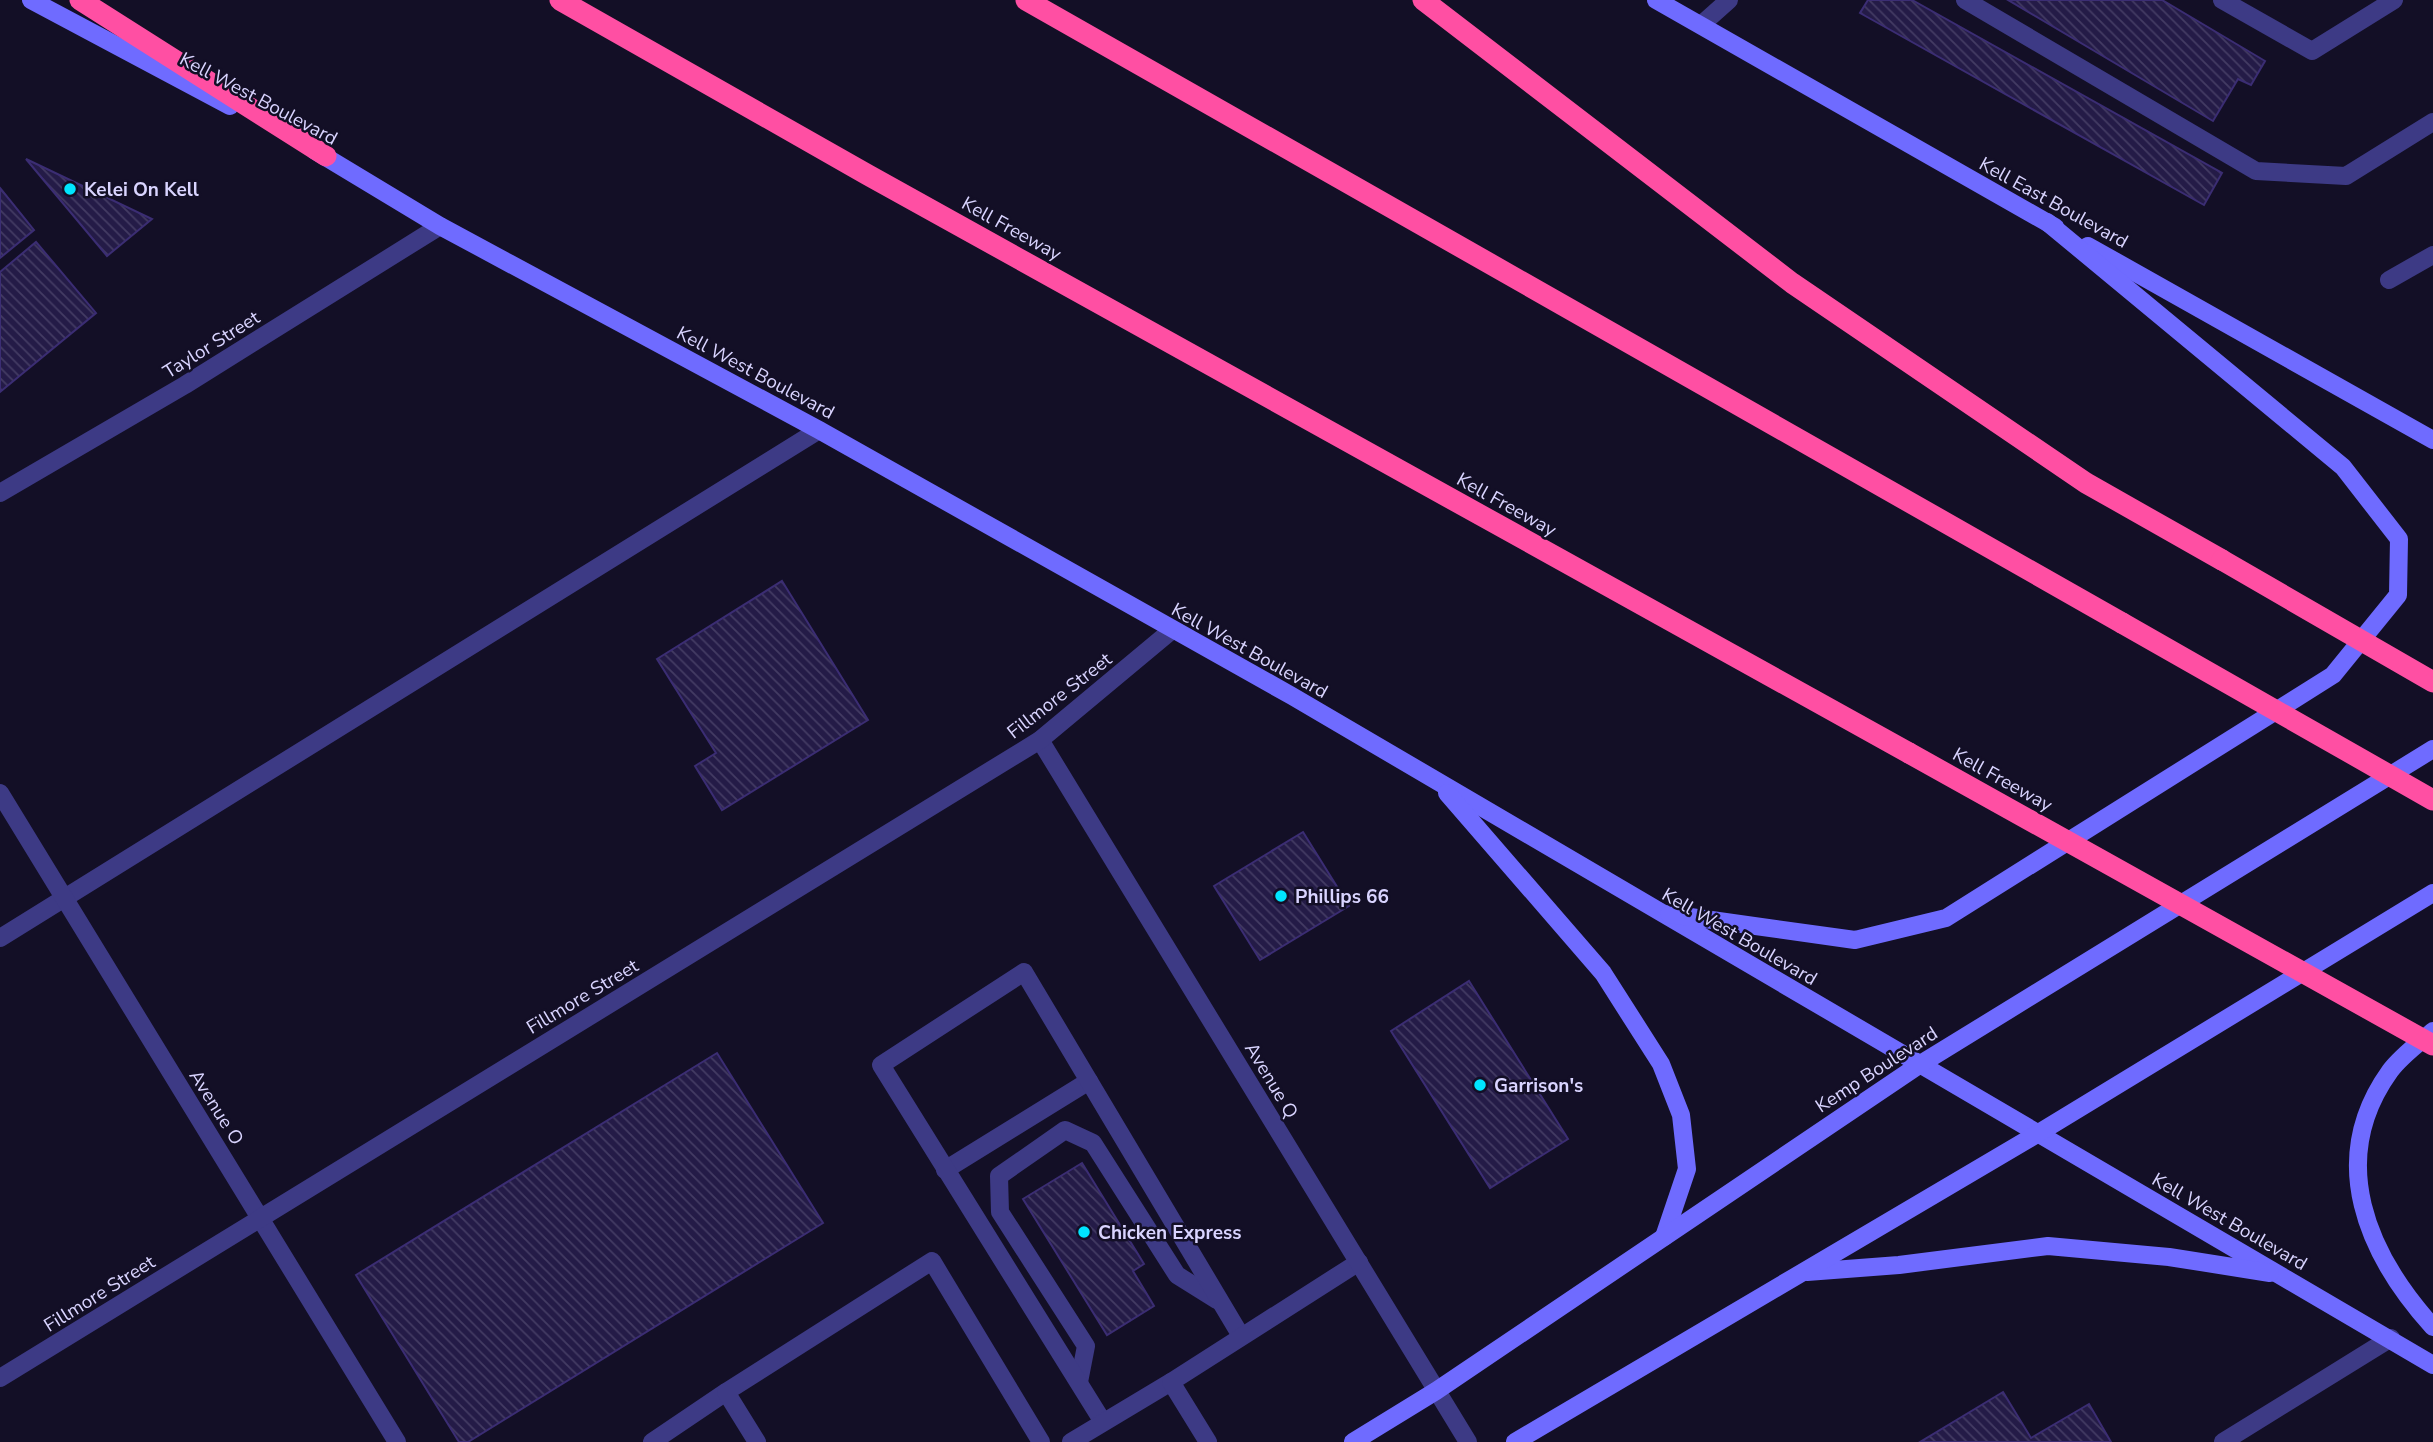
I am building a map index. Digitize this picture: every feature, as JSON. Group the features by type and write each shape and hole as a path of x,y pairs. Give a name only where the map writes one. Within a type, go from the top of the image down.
{"highway":[{"path":"80,0 326,156"},
{"name":"Kell Freeway","path":"560,0 880,181 2433,1045"},
{"path":"1026,0 2433,800"},
{"path":"1423,0 1791,283 2086,483 2433,682"}],"main road":[{"name":"Kell West Boulevard","path":"31,0 326,156 440,226 818,430 1292,696 2433,1364"},
{"name":"Kell East Boulevard","path":"1656,0 2433,440"},
{"path":"1659,913 1855,940 1946,918 2333,675 2398,596 2399,539 2343,467 2047,222"},
{"path":"2393,418 2433,432"},
{"name":"Kemp Boulevard","path":"1353,1442 1436,1391 1919,1065 2433,749"},
{"path":"1438,783 1603,973 1661,1064 1681,1115 1687,1169 1664,1237"},
{"path":"1515,1442 2037,1134 2433,893"},
{"path":"2433,1031 2392,1069 2371,1102 2361,1132 2357,1167 2361,1202 2373,1239 2392,1275 2433,1327"},
{"path":"1804,1272 1899,1265 2048,1246 2169,1256 2281,1275"}],"street":[{"path":"1701,26 1729,0"},
{"path":"1965,0 2256,171 2346,176 2433,122"},
{"path":"2222,0 2312,51 2394,0"},
{"name":"Taylor Street","path":"0,493 185,385 440,226"},
{"path":"2389,280 2433,255"},
{"path":"0,939 818,430"},
{"name":"Fillmore Street","path":"0,1378 1040,740 1172,630"},
{"name":"Avenue Q","path":"1040,740 1468,1442"},
{"name":"Avenue O","path":"0,793 397,1442"},
{"path":"1103,1422 881,1065 1024,972 1241,1336"},
{"path":"945,1170 1089,1081"},
{"path":"1080,1382 1086,1346 1000,1212 999,1176 1065,1130 1093,1143 1177,1275 1220,1302"},
{"path":"652,1442 932,1261 1041,1442"},
{"path":"1071,1442 1171,1382 1359,1262"},
{"path":"2223,1442 2391,1338"},
{"path":"1171,1382 1208,1442"},
{"path":"726,1392 757,1442"}],"building":[{"path":"1868,0 1912,0 2222,173 2204,205 1860,13"},
{"path":"2008,0 2162,0 2265,61 2251,85 2238,79 2213,121"},
{"name":"Kelei On Kell","path":"26,159 152,219 107,256"},
{"path":"0,188 34,230 0,258"},
{"path":"36,242 96,313 0,392 0,272"},
{"path":"782,581 868,720 722,810 695,766 716,753 657,659"},
{"name":"Phillips 66","path":"1303,832 1349,906 1260,960 1214,886"},
{"name":"Garrison's","path":"1469,981 1568,1139 1490,1188 1391,1031"},
{"path":"717,1053 823,1223 468,1442 459,1442 356,1275"},
{"name":"Chicken Express","path":"1082,1163 1144,1264 1133,1271 1154,1306 1107,1335 1023,1199"},
{"path":"2003,1392 2031,1438 2089,1404 2111,1442 1920,1442"}],"place":[{"name":"Kelei On Kell","path":"70,189"},
{"name":"Phillips 66","path":"1281,896"},
{"name":"Garrison's","path":"1480,1085"},
{"name":"Chicken Express","path":"1084,1232"}]}
